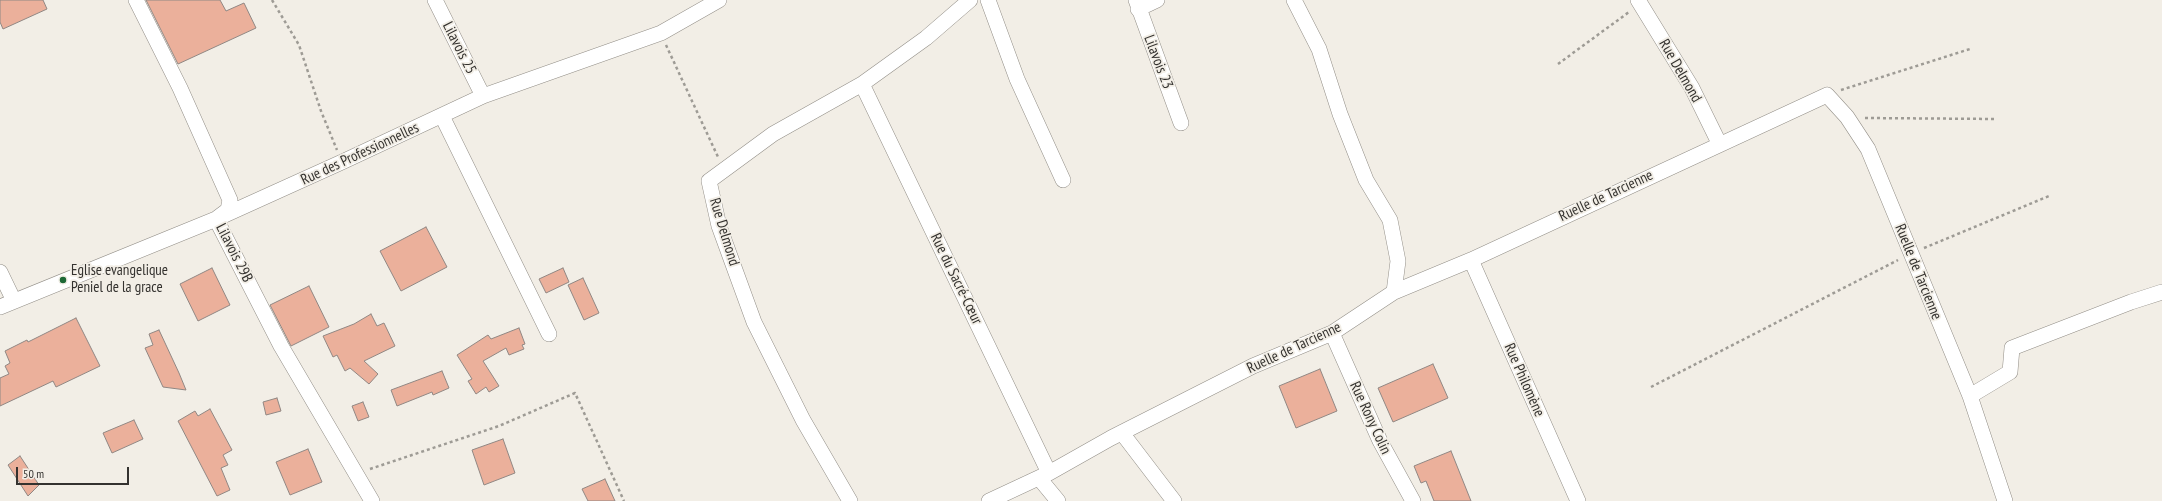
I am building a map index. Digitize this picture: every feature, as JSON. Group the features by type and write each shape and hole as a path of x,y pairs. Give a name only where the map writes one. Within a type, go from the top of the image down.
{"street":[{"name":"Lilavois 29B","path":"136,0 180,88 230,200 228,210 216,219 281,346 357,473 372,501"},
{"name":"Lilavois 25","path":"435,0 483,96"},
{"name":"Rue des Professionnelles","path":"0,307 216,219 483,96 661,33 719,0"},
{"name":"Rue Delmond","path":"850,501 803,420 754,322 719,226 709,181 773,134 862,84 926,38 970,0"},
{"path":"988,0 1017,79 1063,180"},
{"path":"1137,5 1156,0"},
{"path":"1294,0 1319,49 1340,114 1366,180 1390,220 1398,261 1394,292"},
{"name":"Rue Delmond","path":"1639,1 1692,88 1719,143"},
{"name":"Lilavois 23","path":"1137,5 1181,123"},
{"name":"Rue du Sacré-Cœur","path":"862,84 1044,475 1058,501"},
{"name":"Ruelle de Tarcienne","path":"989,501 1044,475 1253,366 1332,333 1394,292 1471,260 1719,143 1827,95 1847,117 1868,149 1910,254 1970,396 2004,501"},
{"path":"442,116 550,334"},
{"name":"Rue Philomène","path":"1471,260 1578,501"},
{"path":"0,272 14,301"},
{"path":"1970,396 2010,372 2012,348 2118,307 2162,292"},
{"name":"Rue Rony Colin","path":"1332,333 1380,441 1413,501"},
{"path":"1122,433 1174,501"}],"path":[{"path":"272,0 298,45 321,111 342,162"},
{"path":"1558,64 1639,1"},
{"path":"661,33 724,170"},
{"path":"1827,95 1970,49"},
{"path":"1847,117 1997,118"},
{"path":"1652,387 1910,254 2049,196"},
{"path":"357,473 499,426 575,393 624,501"}],"building":[{"path":"0,0 43,0 47,9 3,29 0,22"},
{"path":"146,0 220,0 226,11 244,3 256,28 178,64"},
{"path":"426,227 447,267 401,291 380,251"},
{"path":"212,268 230,305 198,321 180,284"},
{"path":"563,268 569,282 546,293 539,279"},
{"path":"583,278 599,313 584,320 568,285"},
{"path":"309,286 329,327 291,346 270,305"},
{"path":"371,314 377,326 384,323 395,346 364,361 378,374 369,384 350,368 345,371 337,355 333,357 323,336 354,324"},
{"path":"76,318 100,366 56,387 53,381 0,406 0,378 9,374 5,366 10,363 5,351 27,340 28,342"},
{"path":"519,328 525,344 522,345 524,349 509,355 506,348 483,361 499,386 489,392 486,387 476,394 468,381 472,379 457,355 488,335 491,339"},
{"path":"159,330 186,390 163,387 145,348 153,345 149,334"},
{"path":"1433,364 1448,398 1393,422 1378,388"},
{"path":"1320,369 1337,411 1296,428 1279,386"},
{"path":"442,371 449,388 433,395 432,392 397,406 391,390"},
{"path":"277,398 281,411 266,415 263,402"},
{"path":"363,402 369,417 358,421 352,406"},
{"path":"210,409 232,450 223,455 228,465 221,468 230,490 217,496 178,421 195,411 198,416"},
{"path":"134,420 143,439 112,453 103,433"},
{"path":"503,439 515,473 484,485 472,450"},
{"path":"308,449 322,482 290,495 276,462"},
{"path":"1451,451 1471,501 1434,501 1426,481 1421,483 1414,466"},
{"path":"20,456 39,485 28,496 8,465"},
{"path":"605,479 615,501 588,501 582,489"}],"place":[{"name":"Eglise evangelique Peniel de la grace","path":"63,280"}]}
